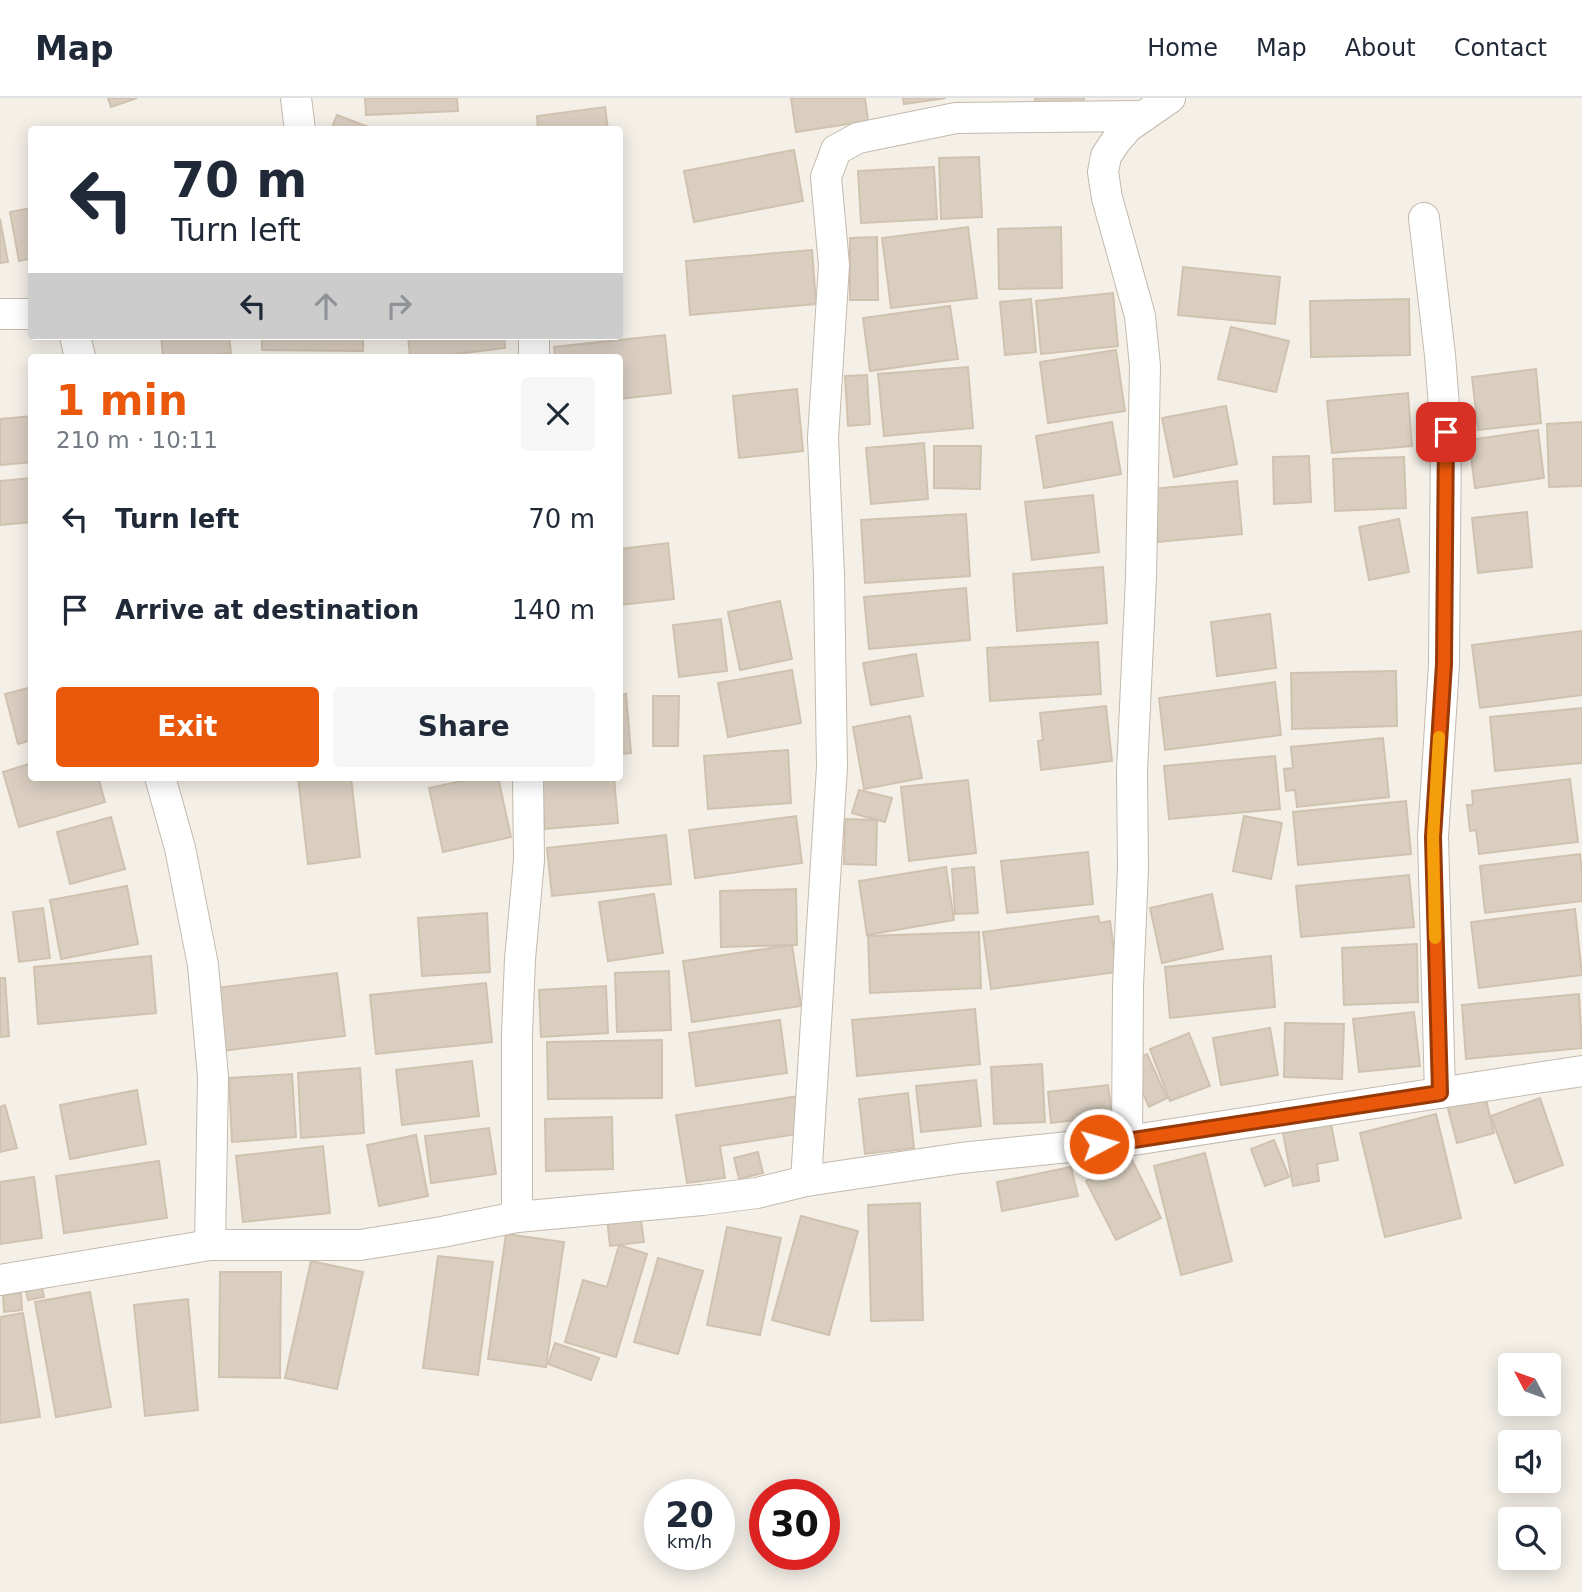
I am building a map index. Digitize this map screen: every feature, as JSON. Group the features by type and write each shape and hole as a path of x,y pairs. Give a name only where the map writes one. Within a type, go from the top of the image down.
{"street":[{"path":"296,98 300,126"},
{"path":"1127,1141 1128,987 1133,868 1132,771 1141,577 1145,366 1140,316 1107,198 1103,172 1106,156 1128,127 1170,98"},
{"path":"806,1181 832,767 829,575 823,438 834,265 826,177 836,150 858,138 956,118 1144,116"},
{"path":"1423,218 1440,355 1446,432 1444,664 1433,837 1440,1093"},
{"path":"0,314 28,314"},
{"path":"160,781 180,848 203,965 213,1077 210,1245"},
{"path":"517,1217 517,1034 520,959 529,860 528,781"},
{"path":"0,1280 210,1245 360,1245 517,1217 757,1193 806,1181 961,1158 1127,1141 1582,1071"}],"building":[{"path":"108,98 137,98 111,107"},
{"path":"365,98 457,98 458,111 366,115"},
{"path":"791,98 865,98 868,121 796,132"},
{"path":"903,98 946,98 904,104"},
{"path":"1035,98 1084,98 1083,108 1035,107"},
{"path":"605,107 607,126 538,126 537,116"},
{"path":"337,115 366,126 333,126"},
{"path":"794,150 803,201 694,222 684,171"},
{"path":"979,157 982,217 941,219 939,158"},
{"path":"934,167 937,219 861,223 858,171"},
{"path":"28,209 28,259 19,261 10,212"},
{"path":"0,219 8,262 0,263"},
{"path":"968,227 977,298 891,308 882,238"},
{"path":"1061,227 1062,288 999,289 998,229"},
{"path":"877,237 878,300 850,300 850,238"},
{"path":"812,250 816,304 690,315 686,261"},
{"path":"1183,267 1280,277 1275,324 1178,315"},
{"path":"1113,293 1118,346 1041,354 1036,301"},
{"path":"1031,299 1036,352 1005,355 1000,302"},
{"path":"1409,299 1410,355 1311,357 1310,301"},
{"path":"950,306 958,359 870,371 863,318"},
{"path":"1231,327 1289,341 1276,392 1218,379"},
{"path":"665,335 671,393 623,399 623,354 555,354 554,347"},
{"path":"161,340 229,340 231,353 222,354 163,354"},
{"path":"262,340 363,340 363,351 262,350"},
{"path":"408,340 504,340 505,348 456,354 410,354"},
{"path":"1116,350 1125,411 1048,423 1040,362"},
{"path":"968,367 973,428 884,436 878,374"},
{"path":"1536,369 1541,423 1478,430 1472,377"},
{"path":"867,375 870,424 848,426 845,376"},
{"path":"797,389 803,451 739,458 733,396"},
{"path":"1408,393 1412,446 1332,453 1327,401"},
{"path":"1226,406 1237,464 1174,477 1162,418"},
{"path":"28,416 28,462 0,465 0,419"},
{"path":"1112,422 1121,474 1044,488 1036,436"},
{"path":"1582,422 1582,486 1549,487 1547,424"},
{"path":"1538,430 1544,478 1475,488 1469,440"},
{"path":"924,443 928,499 871,504 866,448"},
{"path":"934,446 981,446 980,489 934,488"},
{"path":"1309,456 1311,502 1274,504 1273,457"},
{"path":"1404,457 1406,508 1335,511 1333,459"},
{"path":"28,478 28,522 0,525 0,481"},
{"path":"1237,481 1242,534 1158,542 1153,489"},
{"path":"1093,495 1099,552 1032,560 1025,502"},
{"path":"1527,512 1532,567 1478,573 1472,518"},
{"path":"966,514 970,576 865,583 861,520"},
{"path":"1399,519 1409,572 1369,580 1359,527"},
{"path":"668,543 674,599 623,605 623,549"},
{"path":"1103,567 1107,623 1017,631 1013,574"},
{"path":"966,588 970,640 869,649 864,597"},
{"path":"780,601 792,659 740,670 728,612"},
{"path":"1270,614 1276,668 1217,676 1211,622"},
{"path":"721,619 727,671 679,677 673,625"},
{"path":"1582,631 1582,695 1480,708 1472,645"},
{"path":"1098,642 1101,694 990,701 987,648"},
{"path":"916,654 923,696 871,705 863,663"},
{"path":"792,670 801,723 728,737 718,683"},
{"path":"1396,671 1397,726 1292,729 1291,673"},
{"path":"1275,682 1281,735 1165,750 1159,698"},
{"path":"28,688 28,741 18,744 5,694"},
{"path":"623,694 626,694 631,753 623,754"},
{"path":"653,696 679,696 678,746 653,746"},
{"path":"1106,706 1112,761 1041,770 1038,741 1043,740 1040,713"},
{"path":"1582,708 1582,763 1495,771 1490,717"},
{"path":"910,716 922,778 864,789 853,727"},
{"path":"1383,738 1389,797 1297,807 1295,790 1286,791 1284,769 1293,768 1291,747"},
{"path":"788,750 791,803 708,809 704,756"},
{"path":"1275,756 1280,809 1169,819 1164,766"},
{"path":"28,764 28,781 99,781 105,802 19,827 3,772"},
{"path":"1570,779 1578,842 1479,854 1476,830 1470,831 1467,805 1473,805 1472,791"},
{"path":"968,780 976,853 909,861 901,787"},
{"path":"298,781 351,781 360,857 308,864"},
{"path":"463,781 499,781 511,837 443,852 429,788"},
{"path":"541,781 614,781 618,823 545,829"},
{"path":"859,790 892,798 885,822 852,813"},
{"path":"1406,801 1411,854 1298,865 1293,812"},
{"path":"796,816 802,863 695,878 689,830"},
{"path":"1244,816 1282,823 1271,879 1233,871"},
{"path":"111,817 125,869 70,884 57,832"},
{"path":"845,819 877,820 876,865 844,864"},
{"path":"666,835 671,884 552,896 547,848"},
{"path":"1088,852 1093,904 1007,913 1001,861"},
{"path":"1580,854 1582,901 1485,913 1480,866"},
{"path":"946,867 954,920 867,935 859,881"},
{"path":"974,867 978,913 955,914 952,869"},
{"path":"1409,875 1414,927 1301,937 1296,886"},
{"path":"127,886 138,944 61,959 50,900"},
{"path":"796,889 797,945 721,947 720,891"},
{"path":"654,894 663,953 608,961 599,902"},
{"path":"1212,894 1223,949 1162,963 1150,908"},
{"path":"43,908 50,958 19,962 13,912"},
{"path":"1575,909 1582,975 1479,988 1471,922"},
{"path":"487,913 490,972 422,976 418,918"},
{"path":"1098,916 1100,923 1110,921 1117,972 991,989 983,932"},
{"path":"979,932 981,988 870,993 868,936"},
{"path":"1417,944 1418,1002 1344,1005 1342,948"},
{"path":"792,945 801,1006 692,1022 683,961"},
{"path":"151,956 156,1013 38,1024 34,967"},
{"path":"1271,956 1275,1007 1170,1018 1165,967"},
{"path":"669,971 671,1030 617,1032 615,973"},
{"path":"337,973 345,1036 222,1051 215,988"},
{"path":"0,978 5,978 9,1036 0,1037"},
{"path":"486,983 492,1042 376,1054 370,995"},
{"path":"606,986 608,1033 541,1037 539,990"},
{"path":"1579,994 1582,1048 1466,1059 1462,1005"},
{"path":"975,1009 980,1064 857,1076 852,1020"},
{"path":"1414,1012 1420,1066 1359,1072 1353,1019"},
{"path":"780,1020 787,1073 696,1086 689,1033"},
{"path":"1285,1023 1344,1024 1342,1079 1284,1077"},
{"path":"1270,1028 1278,1075 1221,1085 1213,1038"},
{"path":"1189,1033 1210,1086 1170,1101 1150,1049"},
{"path":"662,1040 662,1098 548,1099 547,1042"},
{"path":"1147,1054 1167,1098 1149,1107 1129,1062"},
{"path":"472,1061 479,1116 402,1125 396,1070"},
{"path":"1042,1064 1045,1122 994,1124 991,1067"},
{"path":"360,1068 364,1133 301,1138 298,1073"},
{"path":"292,1074 296,1137 232,1142 229,1078"},
{"path":"976,1080 981,1126 921,1132 916,1086"},
{"path":"1108,1085 1112,1116 1051,1123 1048,1092"},
{"path":"137,1090 146,1144 70,1159 60,1105"},
{"path":"908,1093 914,1148 865,1154 859,1099"},
{"path":"1485,1095 1494,1133 1457,1143 1447,1105"},
{"path":"799,1096 804,1133 720,1146 725,1178 687,1183 676,1115"},
{"path":"1540,1098 1563,1165 1515,1183 1491,1116"},
{"path":"5,1105 17,1148 0,1152 0,1107"},
{"path":"1436,1114 1461,1218 1385,1237 1360,1133"},
{"path":"612,1117 613,1169 546,1171 545,1119"},
{"path":"1331,1124 1338,1160 1317,1164 1319,1181 1293,1186 1283,1133"},
{"path":"489,1128 496,1174 431,1183 425,1136"},
{"path":"416,1135 428,1196 379,1206 367,1145"},
{"path":"1274,1140 1289,1177 1265,1186 1251,1149"},
{"path":"323,1146 330,1213 243,1222 236,1156"},
{"path":"758,1152 763,1173 739,1179 734,1158"},
{"path":"1205,1153 1232,1261 1181,1275 1154,1166"},
{"path":"1131,1158 1161,1218 1116,1240 1086,1181"},
{"path":"159,1161 167,1218 64,1233 56,1176"},
{"path":"1071,1167 1078,1196 1002,1211 997,1182"},
{"path":"34,1177 42,1238 0,1244 0,1182"},
{"path":"920,1203 923,1320 871,1321 868,1205"},
{"path":"640,1214 644,1242 610,1246 607,1218"},
{"path":"801,1216 858,1231 829,1335 772,1320"},
{"path":"727,1227 781,1238 760,1335 707,1325"},
{"path":"506,1234 564,1242 546,1367 488,1359"},
{"path":"619,1245 647,1254 616,1357 565,1342 583,1280 607,1287"},
{"path":"438,1256 493,1262 478,1375 423,1368"},
{"path":"658,1258 703,1271 678,1354 634,1342"},
{"path":"311,1261 363,1272 337,1389 285,1378"},
{"path":"220,1272 281,1272 280,1378 219,1377"},
{"path":"41,1284 44,1297 28,1300 25,1287"},
{"path":"90,1292 111,1407 56,1417 35,1302"},
{"path":"21,1293 22,1310 4,1312 3,1295"},
{"path":"188,1299 198,1410 145,1416 134,1305"},
{"path":"23,1313 40,1417 0,1423 0,1317"},
{"path":"555,1343 599,1358 591,1380 548,1364"}],"slow traffic":[{"path":"1435,938 1433,837 1439,737"}],"route":[{"path":"1099,1144 1440,1093 1433,837 1444,664 1446,432"}]}
